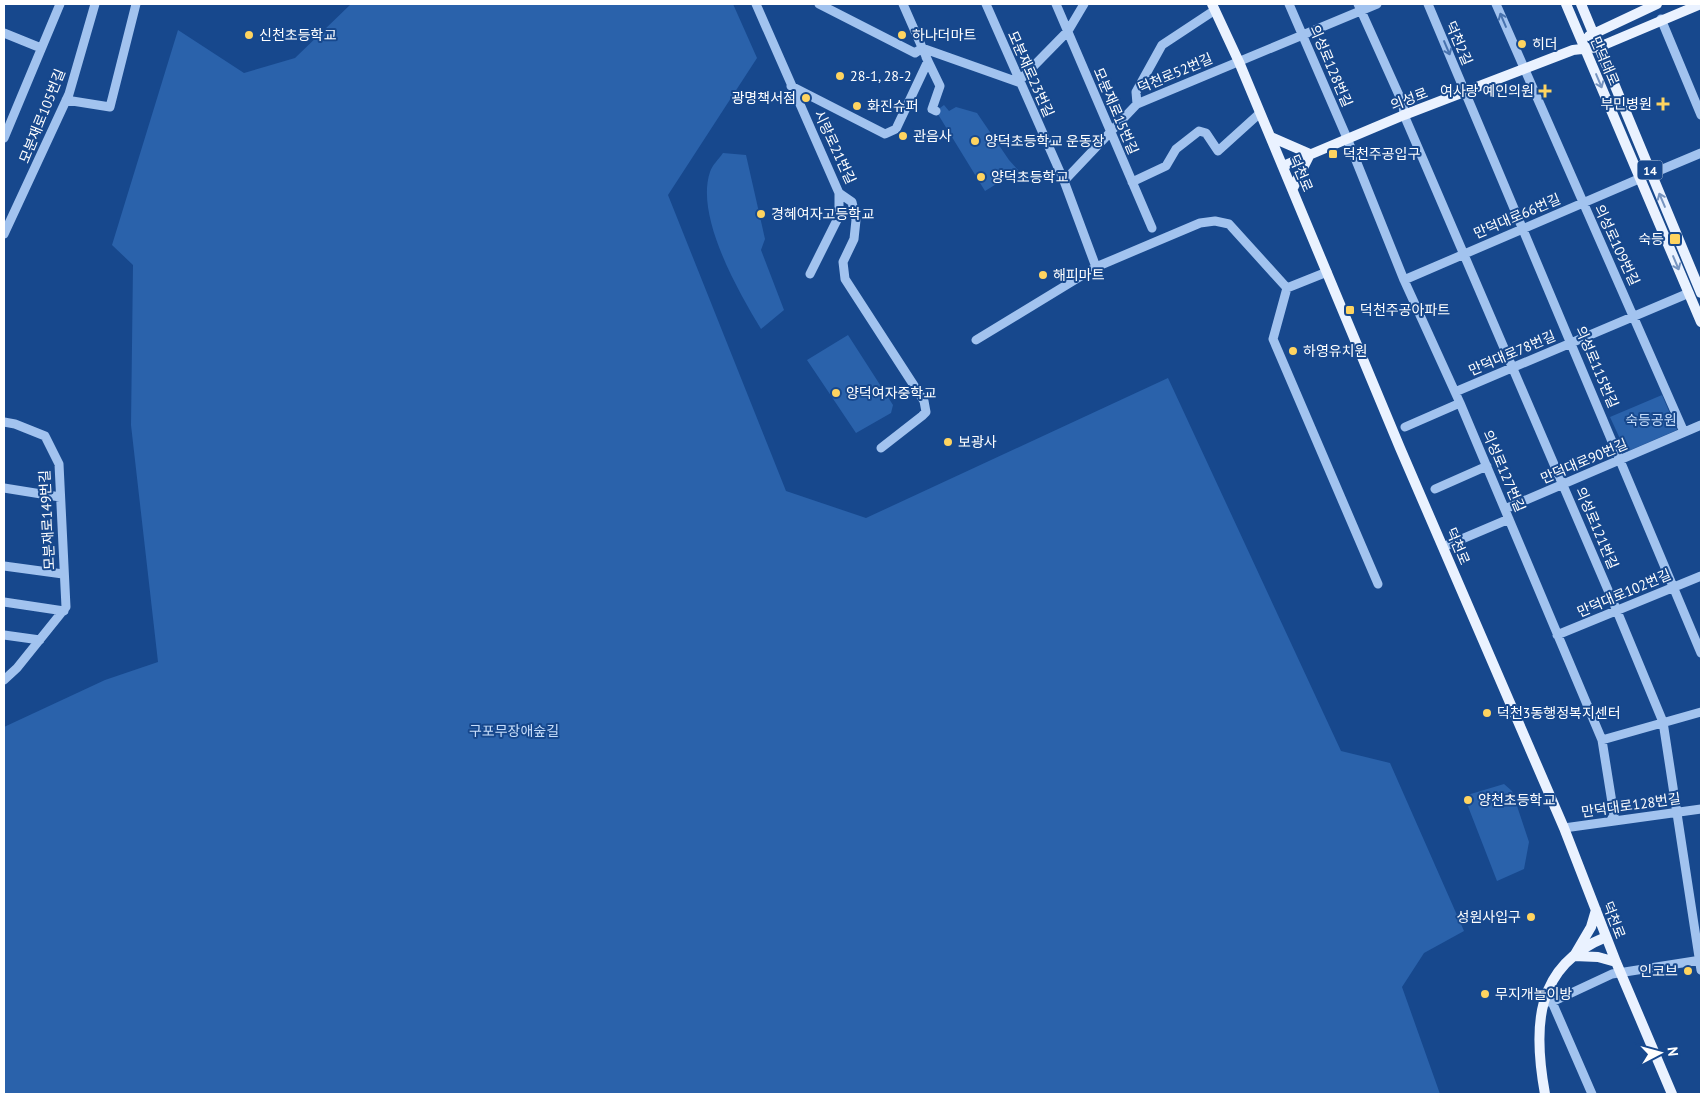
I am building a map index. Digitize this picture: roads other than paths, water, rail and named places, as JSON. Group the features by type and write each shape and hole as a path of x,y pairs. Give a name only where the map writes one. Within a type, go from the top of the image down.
{"main road":[{"name":"만덕대로","path":"1566,4 1701,322"},
{"name":"만덕대로","path":"1581,4 1701,293"},
{"name":"의성로","path":"1283,166 1404,115 1573,50 1584,45 1593,33 1655,4"},
{"path":"1584,45 1599,46 1634,31 1636,26 1701,4"},
{"name":"덕천로","path":"1213,7 1239,62 1293,188 1443,547 1564,828 1616,962 1672,1094"},
{"path":"1629,17 1622,23 1621,28 1625,31 1634,31"},
{"path":"1271,137 1310,154 1293,188"},
{"path":"1574,956 1591,927 1596,910"},
{"path":"1544,1094 1538,1042 1554,976 1565,962 1594,942 1606,937"},
{"path":"1574,956 1598,957 1616,962"}],"street":[{"path":"4,138 60,4"},
{"name":"모분재로105번길","path":"4,234 66,100 95,4"},
{"path":"66,100 110,108 136,4"},
{"name":"시랑로21번길","path":"756,4 839,193 852,202 856,220 854,238 843,262 845,279 924,401 926,412 881,448"},
{"path":"819,4 915,52 922,48 1018,82 1068,31 1084,4"},
{"path":"791,86 884,134 896,129 928,61 904,4"},
{"name":"모분재로23번길","path":"986,4 1018,82 1064,181 1096,267"},
{"name":"모분재로15번길","path":"1056,4 1152,228"},
{"name":"의성로128번길","path":"1289,4 1347,138"},
{"name":"덕천로52번길","path":"1064,181 1137,104 1303,36 1360,7 1377,4"},
{"name":"덕천2길","path":"1428,4 1465,93"},
{"name":"의성로109번길","path":"1496,4 1684,432"},
{"name":"덕천로","path":"1137,104 1136,92 1162,46 1213,7"},
{"name":"의성로121번길","path":"1360,7 1403,104 1404,115 1663,722 1701,964"},
{"path":"1657,19 1701,115"},
{"path":"4,33 41,48"},
{"path":"922,48 940,86 932,109 936,111"},
{"name":"의성로115번길","path":"1465,93 1572,343 1701,653"},
{"path":"4,112 13,116"},
{"path":"1132,182 1166,166 1176,149 1199,131 1206,133 1218,151 1260,113"},
{"name":"의성로127번길","path":"1347,138 1404,280 1460,403 1602,740 1614,814 1611,820"},
{"path":"1651,174 1701,153"},
{"name":"만덕대로66번길","path":"1404,280 1641,178"},
{"path":"810,274 839,216 839,193"},
{"path":"976,340 1096,267 1200,223 1215,221 1229,224 1287,288"},
{"path":"1287,288 1327,272"},
{"path":"1287,288 1273,339 1378,584"},
{"name":"만덕대로78번길","path":"1455,392 1689,293"},
{"path":"1405,427 1460,403"},
{"name":"모분재로149번길","path":"4,422 15,424 45,436 59,464 66,608 64,611"},
{"name":"만덕대로90번길","path":"1505,509 1701,425"},
{"path":"1435,489 1487,466"},
{"path":"4,488 60,497"},
{"path":"1443,547 1509,519"},
{"path":"4,566 63,574"},
{"name":"만덕대로102번길","path":"1557,635 1701,576"},
{"path":"4,602 64,611"},
{"path":"4,680 17,668 64,611"},
{"path":"4,635 40,640"},
{"path":"1602,740 1701,712"},
{"name":"만덕대로128번길","path":"1564,828 1701,809"},
{"path":"1592,1094 1548,1002 1620,971 1701,964"}],"place":[{"name":"신천초등학교","path":"249,35"},
{"name":"하나더마트","path":"902,35"},
{"name":"히더","path":"1522,44"},
{"name":"28-1, 28-2","path":"840,76"},
{"name":"여사랑 예인의원","path":"1545,91"},
{"name":"광명책서점","path":"806,98"},
{"name":"부민병원","path":"1663,104"},
{"name":"화진슈퍼","path":"857,106"},
{"name":"관음사","path":"903,136"},
{"name":"양덕초등학교 운동장","path":"975,141"},
{"name":"덕천주공입구","path":"1333,154"},
{"name":"양덕초등학교","path":"981,177"},
{"name":"경혜여자고등학교","path":"761,214"},
{"name":"숙등","path":"1675,239"},
{"name":"해피마트","path":"1043,275"},
{"name":"덕천주공아파트","path":"1350,310"},
{"name":"하영유치원","path":"1293,351"},
{"name":"양덕여자중학교","path":"836,393"},
{"name":"보광사","path":"948,442"},
{"name":"덕천3동행정복지센터","path":"1487,713"},
{"name":"양천초등학교","path":"1468,800"},
{"name":"성원사입구","path":"1531,917"},
{"name":"인코브","path":"1688,971"},
{"name":"무지개놀이방","path":"1485,994"}],"park label":[{"name":"숙등공원","path":"1651,420"},
{"name":"구포무장애숲길","path":"514,731"}]}
